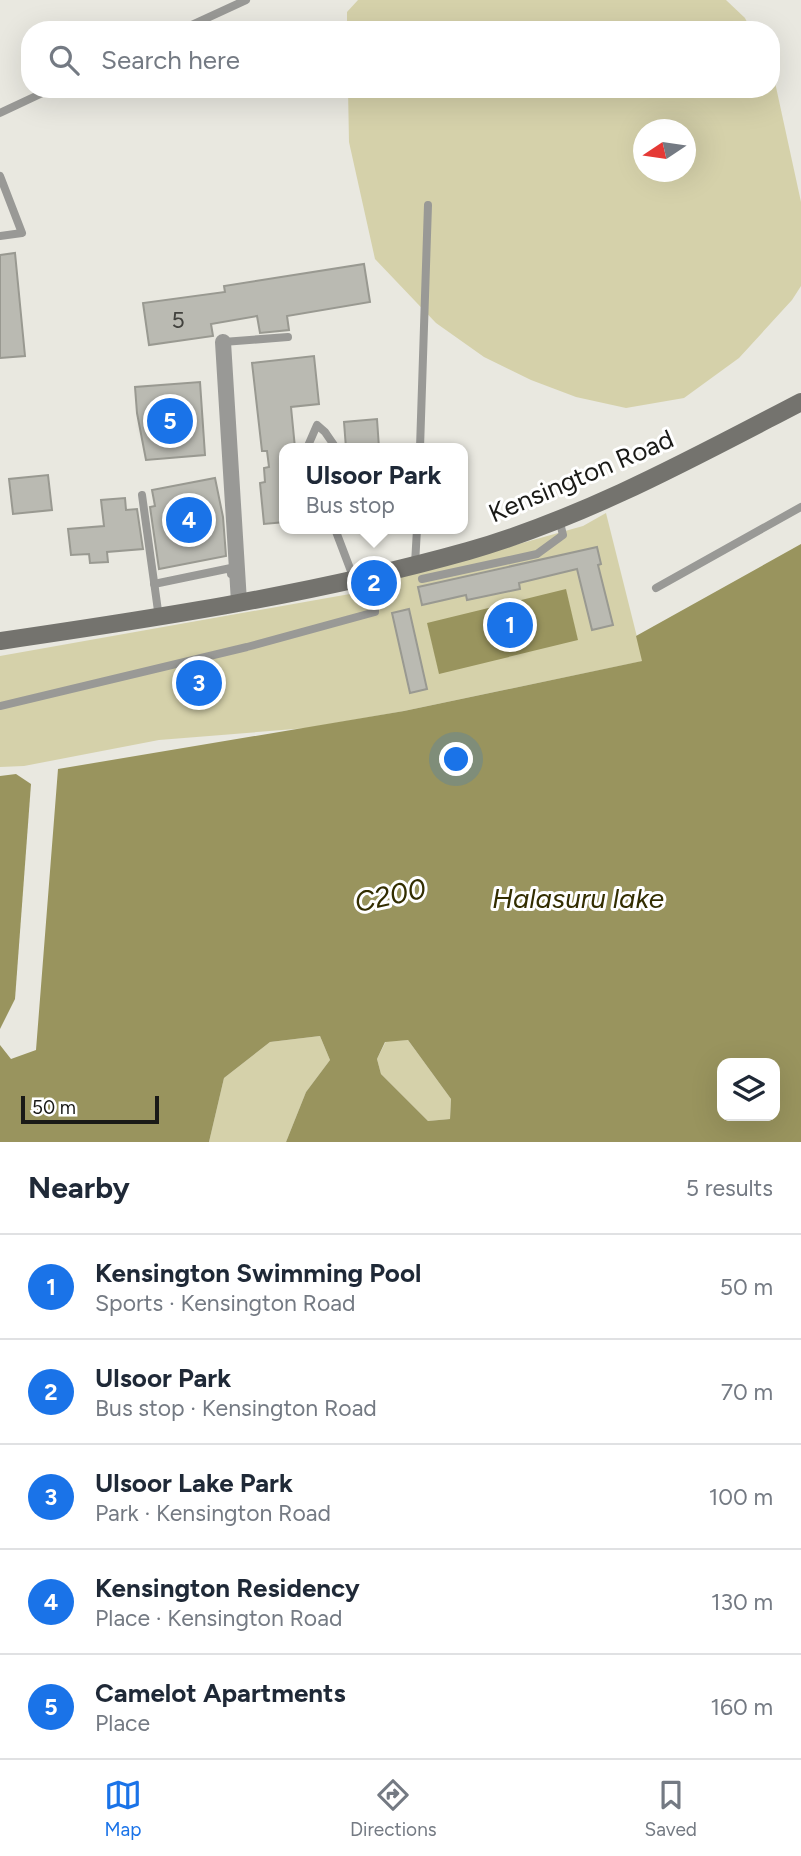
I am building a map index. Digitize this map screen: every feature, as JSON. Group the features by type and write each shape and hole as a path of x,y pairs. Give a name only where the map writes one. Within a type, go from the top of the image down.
{"main road":[{"name":"Kensington Road","path":"0,640 159,618 362,577 418,572 635,489 801,402"}],"street":[{"path":"223,342 236,603"}],"lane":[{"path":"200,21 246,0"},
{"path":"0,113 32,98"},
{"path":"0,176 23,233 0,236"},
{"path":"420,443 428,205"},
{"path":"223,342 288,337"},
{"path":"309,443 317,425 333,443"},
{"path":"142,495 159,618"},
{"path":"656,588 801,507"},
{"path":"417,534 418,572 537,554 563,535 559,519"},
{"path":"0,706 247,647 374,612 375,592 362,577 338,534"},
{"path":"154,584 231,568 236,603"}],"shaded area":[{"path":"358,0 726,0 746,21 347,21 347,12"},
{"path":"348,98 778,98 801,202 801,286 792,300 739,358 684,398 626,408 576,397 531,380 484,357 436,323 375,259 349,142"},
{"path":"606,513 643,661 404,711 307,728 159,740 24,766 0,767 0,656 378,589 398,578 583,526"},
{"path":"320,1036 330,1060 306,1092 286,1142 209,1142 224,1078 270,1042"},
{"path":"408,1040 451,1099 450,1119 428,1121 381,1074 377,1059 386,1041"}],"water":[{"name":"Halasuru lake","path":"801,544 801,1142 286,1142 306,1092 330,1060 320,1036 270,1042 224,1078 209,1142 0,1142 0,1045 11,1059 36,1050 58,769 404,711 642,661 636,636","holes":["408,1040 451,1099 450,1119 428,1121 381,1074 377,1059 385,1042"]},
{"path":"566,589 578,640 439,674 427,623"},
{"path":"16,774 31,784 15,999 0,1029 0,776"}],"building":[{"path":"15,253 25,356 0,358 0,255"},
{"path":"364,264 370,302 287,316 289,330 260,333 257,316 211,324 213,336 149,345 143,303 225,292 224,286"},
{"path":"314,356 319,404 291,407 295,443 279,443 279,523 264,524 260,483 265,482 264,468 269,467 267,451 262,451 252,363"},
{"path":"200,382 205,455 146,460 135,387"},
{"path":"377,419 379,443 346,443 344,422"},
{"path":"48,475 52,510 13,514 9,479"},
{"path":"215,478 223,517 226,556 159,569 150,507 155,506 152,490"},
{"path":"125,498 126,510 137,509 143,549 107,552 108,562 90,563 89,554 71,555 68,529 104,526 101,500"},
{"path":"597,547 601,564 598,565 613,625 592,630 577,569 519,583 520,589 467,600 466,595 422,605 418,587"},
{"path":"409,609 427,689 410,693 392,613"}],"place":[{"name":"Camelot Apartments","path":"170,421"},
{"name":"Kensington Residency","path":"189,520"},
{"name":"Ulsoor Park","path":"374,583"},
{"name":"Kensington Swimming Pool","path":"510,625"},
{"name":"Ulsoor Lake Park","path":"199,683"}],"water label":[{"name":"C200","path":"390,895"}]}
